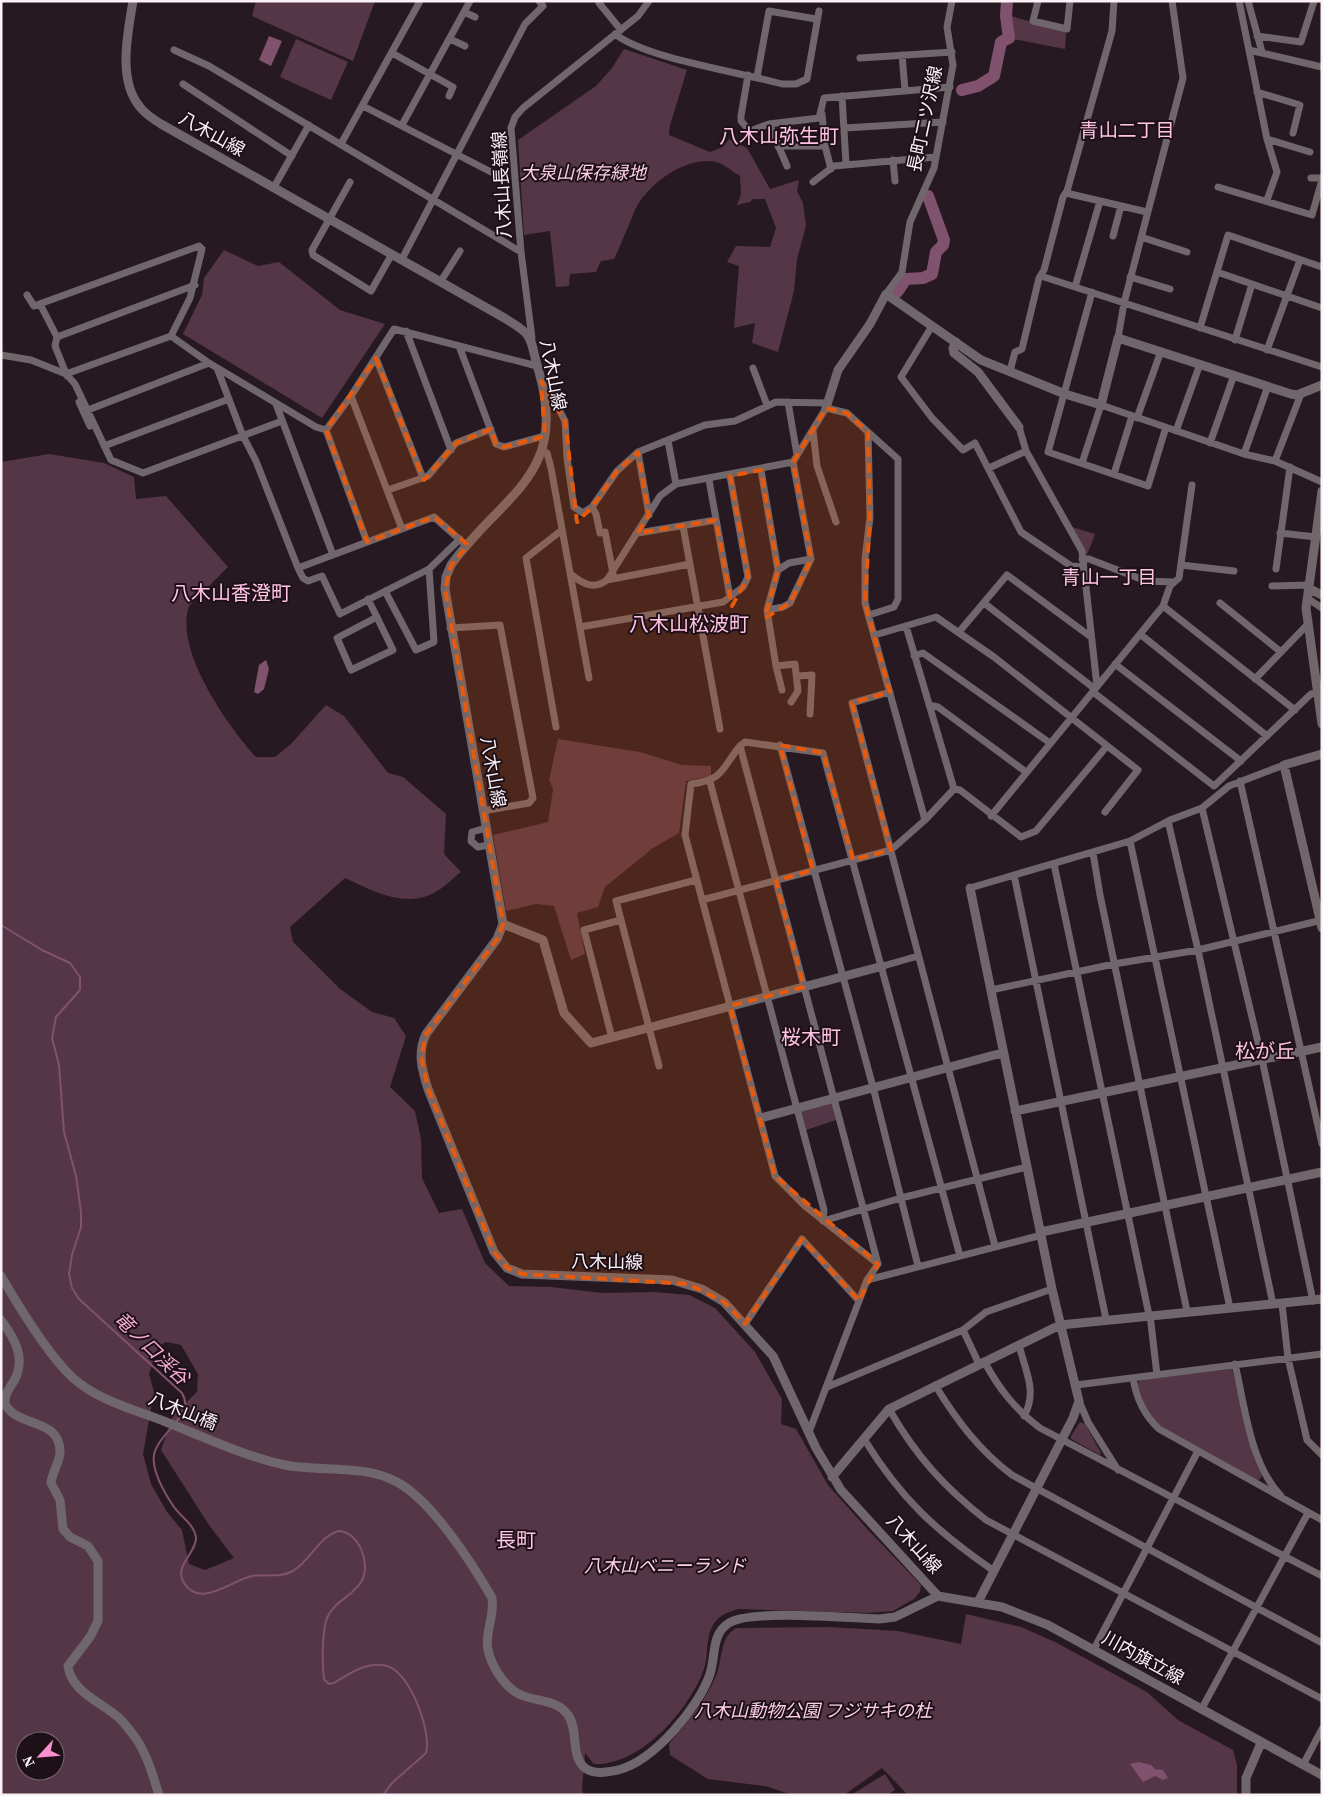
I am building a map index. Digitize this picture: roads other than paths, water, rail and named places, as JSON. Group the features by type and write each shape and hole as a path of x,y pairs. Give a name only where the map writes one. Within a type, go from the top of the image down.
{"street":[{"name":"八木山線","path":"133,1 127,49 127,73 130,89 139,106 160,124 441,281 519,326 532,338 546,417 542,451 532,475 464,542 446,577 444,590 503,924 497,939 426,1034 421,1049 421,1065 428,1089 483,1227 498,1259 514,1272 538,1276 672,1280 702,1289 724,1302 745,1324 778,1365 809,1432 832,1477 841,1490 938,1596"},
{"path":"341,144 420,1"},
{"path":"402,125 470,1"},
{"path":"402,259 455,153 525,24 543,6 540,1"},
{"name":"八木山長嶺線","path":"532,338 521,252 511,135 515,117 523,108 638,16 649,1"},
{"name":"長町二ツ沢線","path":"886,294 902,272 910,222 934,168 954,65 947,27 952,1"},
{"path":"1038,1 1033,21 1067,29 1070,1"},
{"path":"1010,371 1015,352 1022,349 1041,276 1112,31 1114,1"},
{"path":"1082,463 1101,405 1140,237 1183,78 1172,1"},
{"path":"1239,1 1267,139 1277,172 1267,200"},
{"path":"1248,1 1262,52"},
{"path":"1257,36 1301,42 1314,1"},
{"path":"599,3 622,39 665,55 782,84 796,84 806,80 819,11"},
{"path":"757,77 769,11 816,19"},
{"path":"464,12 475,17"},
{"path":"450,39 465,46"},
{"path":"174,50 210,66 521,252"},
{"path":"1249,50 1322,67"},
{"path":"860,58 952,52"},
{"path":"392,54 453,87 449,96"},
{"path":"902,55 905,90"},
{"path":"748,75 741,121 750,131 769,124 819,118 822,114"},
{"path":"183,84 292,156"},
{"path":"831,169 825,146 821,102 824,98 950,87"},
{"path":"1257,92 1300,105 1293,133"},
{"path":"842,96 846,164"},
{"path":"363,106 493,173"},
{"path":"845,128 943,122"},
{"path":"769,124 787,166"},
{"path":"274,187 309,125"},
{"path":"1267,139 1310,152"},
{"path":"778,146 825,146"},
{"path":"813,182 831,169 846,164 936,157"},
{"path":"893,160 895,182"},
{"path":"1218,187 1267,200 1312,215 1322,179 1311,178"},
{"path":"350,182 312,250 313,255 371,291 392,254"},
{"path":"1066,194 1147,212"},
{"path":"1075,286 1100,202"},
{"path":"1113,236 1121,206"},
{"path":"1200,328 1228,236 1322,267"},
{"path":"1140,237 1186,252"},
{"path":"27,295 34,306 199,246 202,249 195,285 171,336 66,374"},
{"path":"441,281 460,251"},
{"path":"1267,350 1300,260"},
{"path":"1217,272 1322,308"},
{"path":"1041,276 1322,367"},
{"path":"1130,277 1170,289"},
{"path":"1235,340 1252,284"},
{"path":"57,337 195,285"},
{"path":"1092,292 1048,452 1148,486 1166,427"},
{"path":"767,610 783,607 790,603 811,559 793,462 827,406 838,370 870,324 886,294 981,360 1065,394 1244,454 1275,461 1322,482"},
{"path":"40,304 57,337 55,346 94,437 102,443"},
{"path":"932,326 901,377 932,418 963,450 974,443 989,468 1021,532 1071,566 1083,563 1089,559 1146,580 1172,582 1179,578 1192,485"},
{"path":"326,430 351,396 392,330 406,331 537,366"},
{"path":"406,331 451,450"},
{"path":"171,336 216,368 316,427 326,430"},
{"path":"1118,338 1291,394 1300,394 1322,385"},
{"path":"956,342 953,348 954,353 978,372 1019,427 1026,451 1082,551 1095,689"},
{"path":"459,346 496,444 504,447 544,436"},
{"path":"1114,474 1134,417 1161,352"},
{"path":"1,354 31,360 66,374 75,384 111,460 143,473 282,421"},
{"path":"376,358 423,478"},
{"path":"88,410 209,363"},
{"path":"1176,431 1200,364"},
{"path":"216,368 243,436 256,461 298,568 303,578 308,581 322,576 340,614 429,569 464,542 434,517 298,568"},
{"path":"753,368 767,405"},
{"path":"1210,443 1234,374"},
{"path":"541,381 548,388 565,421 567,458 574,507 583,513 592,508 616,471 638,452 705,425 735,421 776,402 827,406 847,413 898,458 898,599 894,607 870,615"},
{"path":"1244,454 1268,386"},
{"path":"1275,461 1300,394"},
{"path":"351,396 402,529"},
{"path":"102,443 228,399"},
{"path":"788,402 797,455"},
{"path":"275,403 333,555"},
{"path":"388,490 428,476 456,443 491,429"},
{"path":"326,430 367,542"},
{"path":"813,431 817,466 836,522"},
{"path":"868,432 870,517 865,559 864,604 870,615 925,820"},
{"path":"668,441 676,484"},
{"path":"542,451 548,453 572,575 588,678"},
{"path":"989,468 1026,451"},
{"path":"638,452 649,515"},
{"path":"572,575 583,584 591,586 601,585 607,580 660,496 676,484 709,480 793,462"},
{"path":"1276,569 1290,467"},
{"path":"761,470 778,570 767,610 782,690"},
{"path":"580,627 723,602 743,587 748,577 730,476"},
{"path":"709,480 730,597"},
{"path":"1322,490 1307,598 1307,625 1322,724"},
{"path":"592,508 596,514 600,533 605,532 613,573"},
{"path":"638,533 716,520"},
{"path":"684,526 720,729"},
{"path":"556,727 526,558 562,530"},
{"path":"1280,533 1316,537"},
{"path":"778,570 789,563 811,559"},
{"path":"607,580 690,564"},
{"path":"1181,565 1234,570"},
{"path":"385,591 416,650 434,642 429,569"},
{"path":"960,632 1007,575 1091,637"},
{"path":"992,816 1163,606 1172,582"},
{"path":"1272,586 1309,586 1322,595"},
{"path":"1307,598 1322,608"},
{"path":"368,599 377,617 393,650 351,670 337,638 377,617"},
{"path":"984,603 1095,689 1214,786 1311,694 1317,692"},
{"path":"1220,603 1281,652"},
{"path":"1163,606 1295,710"},
{"path":"875,635 936,617 960,632 1072,718 1138,770 1105,812"},
{"path":"450,628 500,625 532,798 529,803 483,811"},
{"path":"1255,679 1307,625"},
{"path":"906,626 954,789"},
{"path":"1140,634 1267,736"},
{"path":"914,656 923,653 1050,743"},
{"path":"776,666 795,664 798,691 791,702"},
{"path":"1115,664 1241,761"},
{"path":"797,676 812,675 810,714"},
{"path":"890,692 852,703 995,1246"},
{"path":"929,705 938,707 1026,772"},
{"path":"878,1264 823,1221 775,1176 696,880 685,835 691,784 710,782 721,773 740,746 745,742 780,745 823,753 913,1076 960,1256"},
{"path":"780,745 812,870 873,1087 918,1266"},
{"path":"740,746 878,1264 867,1280 809,1432"},
{"path":"954,789 960,790 1021,837 1036,831 1107,746"},
{"path":"1118,1470 1088,1422 1079,1401 1052,1289 1014,1111 970,888 1093,853 1130,840 1168,821 1202,808 1229,786 1240,781 1322,754"},
{"path":"991,990 1077,971 1198,950 1275,930 1321,923 1284,765"},
{"path":"1240,781 1322,1144"},
{"path":"710,782 824,1210 823,1221"},
{"path":"702,900 891,850 925,820 954,789"},
{"path":"832,1477 889,1409 1060,1324 1318,1300 1287,1179 1262,1059 1202,808"},
{"path":"1168,821 1307,1440 1322,1455"},
{"path":"486,828 472,832 471,841 478,847 489,845"},
{"path":"1130,840 1157,958 1230,1308"},
{"path":"1093,853 1114,964 1187,1311"},
{"path":"1054,864 1150,1315 1157,1375"},
{"path":"1014,875 1106,1319"},
{"path":"659,1066 616,901 696,880"},
{"path":"612,1038 584,930 621,920"},
{"path":"503,924 543,940 564,1013 588,1040 595,1042 918,956"},
{"path":"1014,1111 1322,1047"},
{"path":"761,1118 1002,1053"},
{"path":"823,1221 901,1198 1027,1167"},
{"path":"867,1280 1087,1222 1322,1172"},
{"path":"745,1324 802,1239 859,1301"},
{"name":"八木山橋","path":"1,1276 58,1363 74,1379 87,1388 235,1450 285,1465 371,1474 396,1481 424,1501 492,1598 493,1608 487,1647 492,1662 514,1691 521,1695 562,1707 572,1722 581,1763 586,1768 597,1772 623,1769 638,1762 669,1735 695,1701 710,1675 715,1642 720,1631 735,1620 760,1616 880,1619 895,1617 938,1596"},
{"path":"827,1387 963,1330 986,1312 1052,1289"},
{"path":"1,1320 16,1343 20,1356 20,1365 3,1401 9,1411 48,1428 57,1439 59,1458 51,1483 60,1500 62,1529 70,1537 88,1546 98,1561 98,1621 90,1638 68,1666 69,1674 74,1682 119,1718 136,1739 149,1765 159,1795"},
{"path":"963,1330 997,1386 1024,1416 1062,1441 1322,1576"},
{"path":"1019,1345 1032,1390 1032,1404 1024,1416"},
{"path":"1076,1384 1322,1354"},
{"path":"1235,1364 1259,1463 1272,1486 1288,1502"},
{"path":"1133,1378 1134,1388 1151,1422 1159,1429 1322,1520"},
{"path":"935,1386 958,1421 981,1448 1012,1475 1322,1643"},
{"path":"978,1602 1062,1441 1077,1410 1079,1401"},
{"path":"889,1409 909,1442 938,1478 953,1494 986,1520 1322,1700"},
{"path":"864,1439 894,1484 927,1520 954,1544 994,1570"},
{"path":"1094,1649 1198,1451"},
{"path":"1200,1710 1308,1513"},
{"name":"川内旗立線","path":"938,1596 1002,1607 1041,1622 1094,1649 1200,1710 1322,1775"},
{"path":"1303,1765 1322,1729"},
{"path":"1246,1795 1246,1778 1262,1743"}],"waterway":[{"path":"962,90 978,86 994,76 1001,42 1009,38 1006,16 1007,1"},
{"path":"897,292 906,279 923,278 932,274 936,252 943,245 944,240 928,196"},
{"name":"竜ノ口渓谷","path":"1,925 42,950 70,963 80,977 80,990 56,1017 52,1038 59,1065 64,1132 76,1176 81,1212 81,1227 72,1255 69,1274 72,1288 79,1299 182,1393 185,1406 181,1416 175,1423"},
{"name":"竜ノ口渓谷","path":"172,1427 156,1448 154,1465 166,1495 195,1532 196,1537 193,1549 181,1571 184,1583 191,1590 207,1593 252,1576 278,1575 293,1571 325,1539 338,1531 345,1532 352,1537 362,1550 365,1567 361,1582 353,1592 334,1607 327,1618 323,1648 324,1679 329,1684 334,1683 365,1667 372,1665 387,1666 404,1679 411,1691 426,1731 426,1753 392,1783 383,1795"}],"district":[{"name":"青山二丁目","path":"1127,130"},
{"name":"八木山弥生町","path":"779,136"},
{"name":"青山一丁目","path":"1109,577"},
{"name":"八木山香澄町","path":"231,593"},
{"name":"八木山松波町","path":"689,624"},
{"name":"桜木町","path":"811,1037"},
{"name":"松が丘","path":"1265,1051"},
{"name":"長町","path":"516,1540"}],"park label":[{"name":"大泉山保存緑地","path":"583,173"},
{"name":"八木山ベニーランド","path":"665,1566"},
{"name":"八木山動物公園 フジサキの杜","path":"813,1711"}]}
